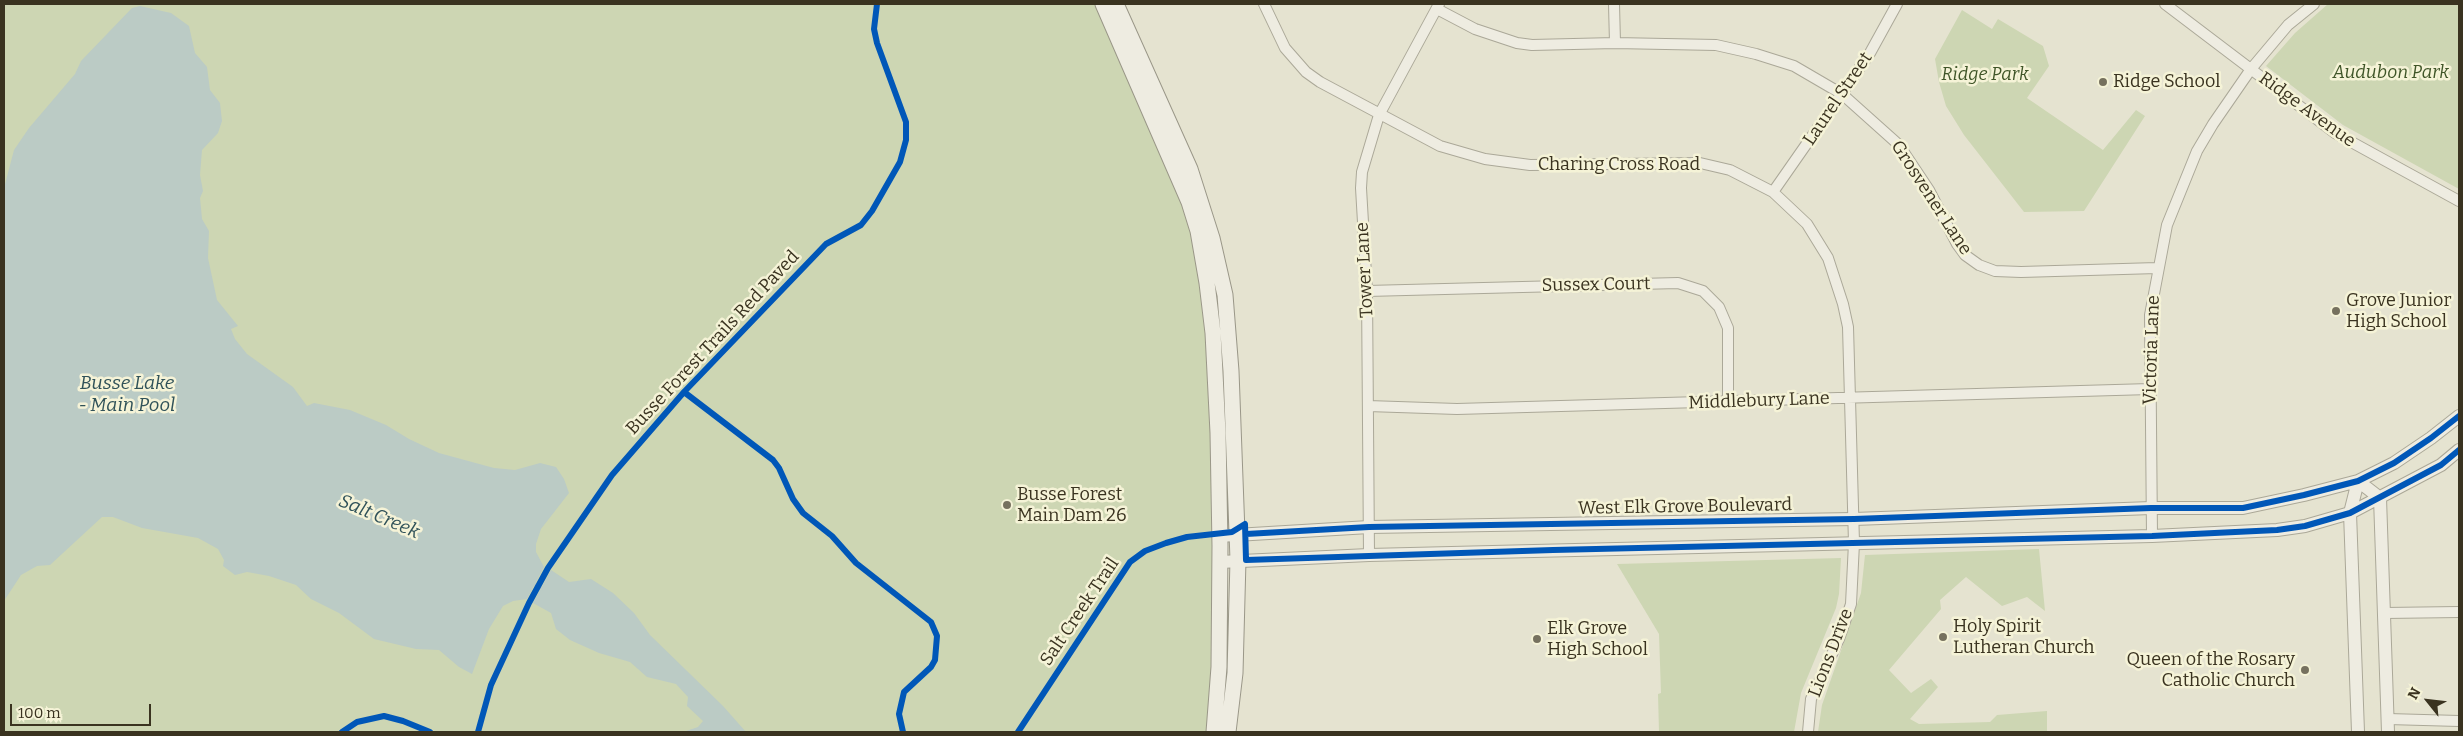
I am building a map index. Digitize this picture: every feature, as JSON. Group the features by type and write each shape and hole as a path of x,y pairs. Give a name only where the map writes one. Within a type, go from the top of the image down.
{"main road":[{"path":"1103,4 1161,133 1189,202 1198,231 1213,333 1218,433 1219,667 1214,732"},
{"path":"1116,4 1190,169 1219,265 1229,328 1238,560 1235,673 1228,732"}],"street":[{"name":"Charing Cross Road","path":"1264,4 1285,48 1306,72 1320,82 1379,115 1440,146 1485,160 1530,165 1700,163 1730,170 1773,192 1807,224 1828,258 1844,304 1848,327 1851,397 1854,543"},
{"path":"1614,4 1615,43"},
{"name":"Laurel Street","path":"1773,192 1870,53 1897,4"},
{"name":"Ridge Avenue","path":"2165,4 2335,133 2459,201"},
{"name":"Victoria Lane","path":"2152,536 2150,315 2157,268 2174,202 2197,151 2251,69 2288,25 2314,4"},
{"name":"Tower Lane","path":"1369,555 1368,291 1361,188 1367,152 1379,115 1438,6"},
{"name":"Grosvener Lane","path":"1438,6 1474,29 1517,43 1532,45 1615,43 1716,45 1756,54 1794,66 1842,94 1899,145 1928,190 1957,244 1965,255 1979,265 1996,271 2021,272 2157,268"},
{"name":"Sussex Court","path":"1368,291 1678,283 1703,291 1719,307 1728,328 1728,403"},
{"name":"Middlebury Lane","path":"1368,406 1457,409 1728,403 1851,397 2150,389"},
{"name":"West Elk Grove Boulevard","path":"1219,536 1369,528 1854,519 2151,508 2243,508 2304,496 2358,481 2394,463 2432,438 2459,416"},
{"path":"1220,562 1369,555 2152,536 2277,530 2304,526 2350,513 2441,465 2459,450"},
{"path":"2358,732 2350,513 2358,481 2380,498 2388,732"},
{"name":"Lions Drive","path":"1808,732 1811,699 1839,639 1851,604 1854,543"},
{"path":"2385,613 2459,612"},
{"path":"2388,719 2459,721"}],"green space":[{"path":"4,4 1103,4 1189,202 1213,333 1213,732 4,732"},
{"name":"Audubon Park","path":"2328,4 2459,4 2459,189 2343,125 2266,66 2295,33"},
{"name":"Ridge Park","path":"1962,10 1992,29 1998,19 2043,46 2049,66 2027,98 2103,150 2136,110 2145,116 2084,211 2024,212 1964,135 1946,106 1935,59"},
{"path":"2039,549 2045,611 2027,597 2002,606 1966,577 1940,600 1941,609 1889,670 1911,693 1931,679 1938,687 1910,719 1919,724 1990,722 1997,715 2047,711 2047,732 1818,732 1822,705 1861,593 1865,555"},
{"path":"1841,558 1839,594 1836,608 1801,693 1794,732 1659,732 1658,694 1661,693 1659,634 1617,564"}],"water":[{"name":"Busse Lake - Main Pool","path":"140,6 171,13 189,26 195,53 207,67 210,90 220,103 222,121 218,133 202,150 200,175 203,191 200,198 202,219 209,231 208,258 217,300 238,326 231,329 235,339 247,354 293,387 307,406 314,403 350,410 386,425 409,439 439,453 494,468 515,470 540,463 556,467 564,479 569,493 541,529 536,544 536,552 544,567 527,599 513,601 503,606 489,629 472,674 459,667 439,650 416,649 374,639 339,613 311,599 296,585 269,576 247,572 235,575 223,566 224,560 218,549 198,538 142,528 113,517 102,517 50,565 37,566 21,575 4,601 4,188 14,150 29,128 75,74 81,61 132,8"},
{"path":"551,570 569,582 591,579 613,593 634,613 650,635 723,706 746,732 683,732 698,727 703,721 687,706 688,697 676,684 647,677 630,662 599,653 570,640 556,629 551,613 533,603"}],"waterway":[{"name":"Salt Creek","path":"532,583 544,590"}],"cycle path":[{"name":"Busse Forest Trails Red Paved","path":"478,732 491,685 529,603 548,568 612,475 684,392 826,244 861,225 872,211 900,162 906,140 906,122 877,43 874,29 877,4"},
{"name":"Busse Forest Trails Red Paved","path":"684,392 773,460 779,468 793,499 803,513 832,536 856,563 931,622 937,636 935,660 931,667 904,692 899,714 903,732"},
{"path":"1246,534 1369,527 1854,519 2151,508 2243,508 2358,481 2394,463 2459,416"},
{"name":"Salt Creek Trail","path":"1018,732 1130,562 1145,551 1166,543 1187,537 1232,532 1245,524 1246,560 1553,550 2152,536 2277,530 2305,526 2350,513 2441,465 2459,450"},
{"path":"342,732 357,722 384,716 403,721 430,732"}],"place":[{"name":"Ridge School","path":"2103,82"},
{"name":"Grove Junior High School","path":"2336,311"},
{"name":"Busse Forest Main Dam 26","path":"1007,505"},
{"name":"Holy Spirit Lutheran Church","path":"1943,637"},
{"name":"Elk Grove High School","path":"1537,639"},
{"name":"Queen of the Rosary Catholic Church","path":"2305,670"}]}
